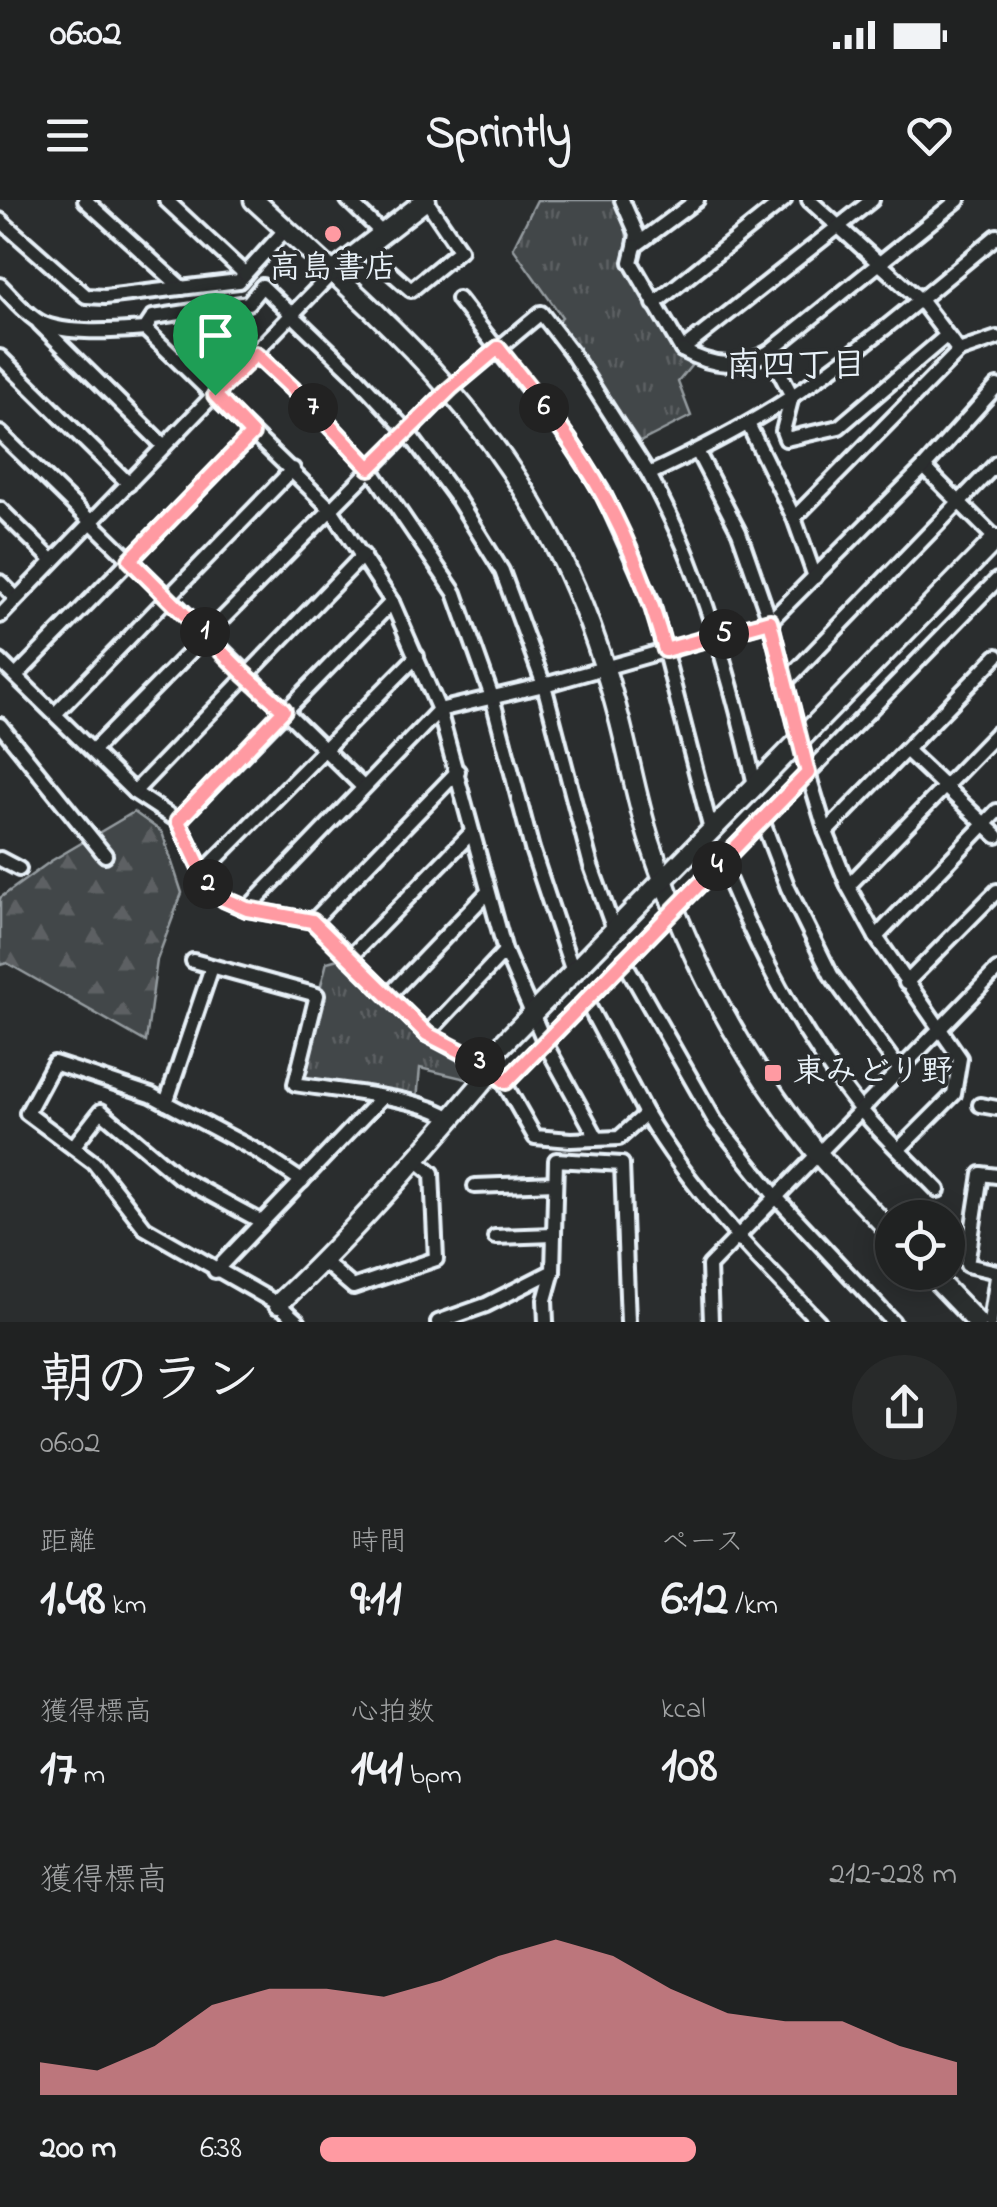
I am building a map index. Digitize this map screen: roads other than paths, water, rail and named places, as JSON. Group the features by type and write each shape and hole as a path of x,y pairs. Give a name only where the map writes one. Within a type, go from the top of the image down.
{"street":[{"path":"85,200 182,288"},
{"path":"166,200 245,274"},
{"path":"254,200 413,346 451,388 486,432 546,529 604,666 648,836 695,961 739,1043 818,1153 875,1215"},
{"path":"0,616 333,272 426,200 460,250 411,290 364,249"},
{"path":"622,200 637,234 631,262 682,350 725,366 752,362 769,352 958,200"},
{"path":"635,246 697,200"},
{"path":"654,304 784,200"},
{"path":"809,200 920,300 959,351"},
{"path":"682,350 872,200"},
{"path":"355,202 383,234"},
{"path":"0,220 86,296 105,297 239,282 286,230"},
{"path":"649,474 748,424 792,396 920,300 997,236"},
{"path":"0,285 164,446"},
{"path":"145,329 153,317 248,303 262,286 353,373 407,432 458,500 502,571 544,685 591,866 614,930"},
{"path":"458,300 569,440 603,493 652,602 712,830"},
{"path":"93,750 451,388 541,313 571,352 649,474 688,555 734,694 755,784"},
{"path":"37,322 116,332 145,329 293,469 331,509 363,554 392,602 439,710 504,951 545,1043 597,1138"},
{"path":"769,352 792,396 782,431 786,439 839,427 946,336"},
{"path":"794,518 959,351 997,338"},
{"path":"256,354 370,468 455,593 492,697 532,849 573,972"},
{"path":"0,357 128,484"},
{"path":"247,909 439,710 544,685 770,621 924,466 997,386"},
{"path":"748,424 794,518 815,577"},
{"path":"0,433 363,788"},
{"path":"16,676 252,434"},
{"path":"697,451 738,532 770,621 808,773 848,886 906,984 960,1058 954,1094 899,1149"},
{"path":"786,680 997,463"},
{"path":"495,1073 494,1053 996,539 924,466"},
{"path":"55,714 293,469"},
{"path":"0,509 52,560"},
{"path":"134,792 363,554"},
{"path":"278,1304 324,1262 495,1073 545,1043 997,580"},
{"path":"0,582 16,598"},
{"path":"178,821 392,602"},
{"path":"202,873 418,656"},
{"path":"826,832 997,656"},
{"path":"0,661 134,792 178,821 202,873 224,899 247,909 312,921 427,1034 495,1073 534,1136 571,1140 619,1138 646,1114"},
{"path":"0,725 105,855"},
{"path":"848,886 997,733"},
{"path":"906,750 997,836"},
{"path":"312,921 458,771"},
{"path":"876,937 997,811"},
{"path":"762,820 788,888 831,974 899,1069"},
{"path":"350,958 471,832"},
{"path":"0,859 19,870"},
{"path":"722,862 781,994 811,1043 860,1108 938,1190"},
{"path":"906,984 997,891"},
{"path":"389,995 487,893"},
{"path":"427,1034 504,951"},
{"path":"193,961 317,995 296,1084 440,1111 452,1119"},
{"path":"624,961 714,1121 776,1197 894,1322"},
{"path":"166,1103 212,966"},
{"path":"711,1322 708,1266 997,970"},
{"path":"586,1001 676,1163 736,1236 819,1322"},
{"path":"298,1322 278,1304 145,1228 94,1163 27,1114 54,1063 151,1095 257,1151 302,1181"},
{"path":"216,1271 382,1098"},
{"path":"980,1105 997,1108"},
{"path":"73,1147 100,1111 179,1177 262,1222"},
{"path":"324,1262 352,1288 436,1259 432,1173 415,1159"},
{"path":"546,1322 545,1300 553,1271 556,1160 622,1164 628,1322"},
{"path":"990,1322 997,1274 967,1265 981,1174 997,1176"},
{"path":"475,1186 555,1184"},
{"path":"495,1238 554,1235"},
{"path":"438,1322 486,1305 553,1271"},
{"path":"947,1290 977,1322"}],"place":[{"name":"高島書店","path":"333,234"},
{"name":"東みどり野","path":"773,1073"}],"district":[{"name":"南四丁目","path":"796,367"}]}
